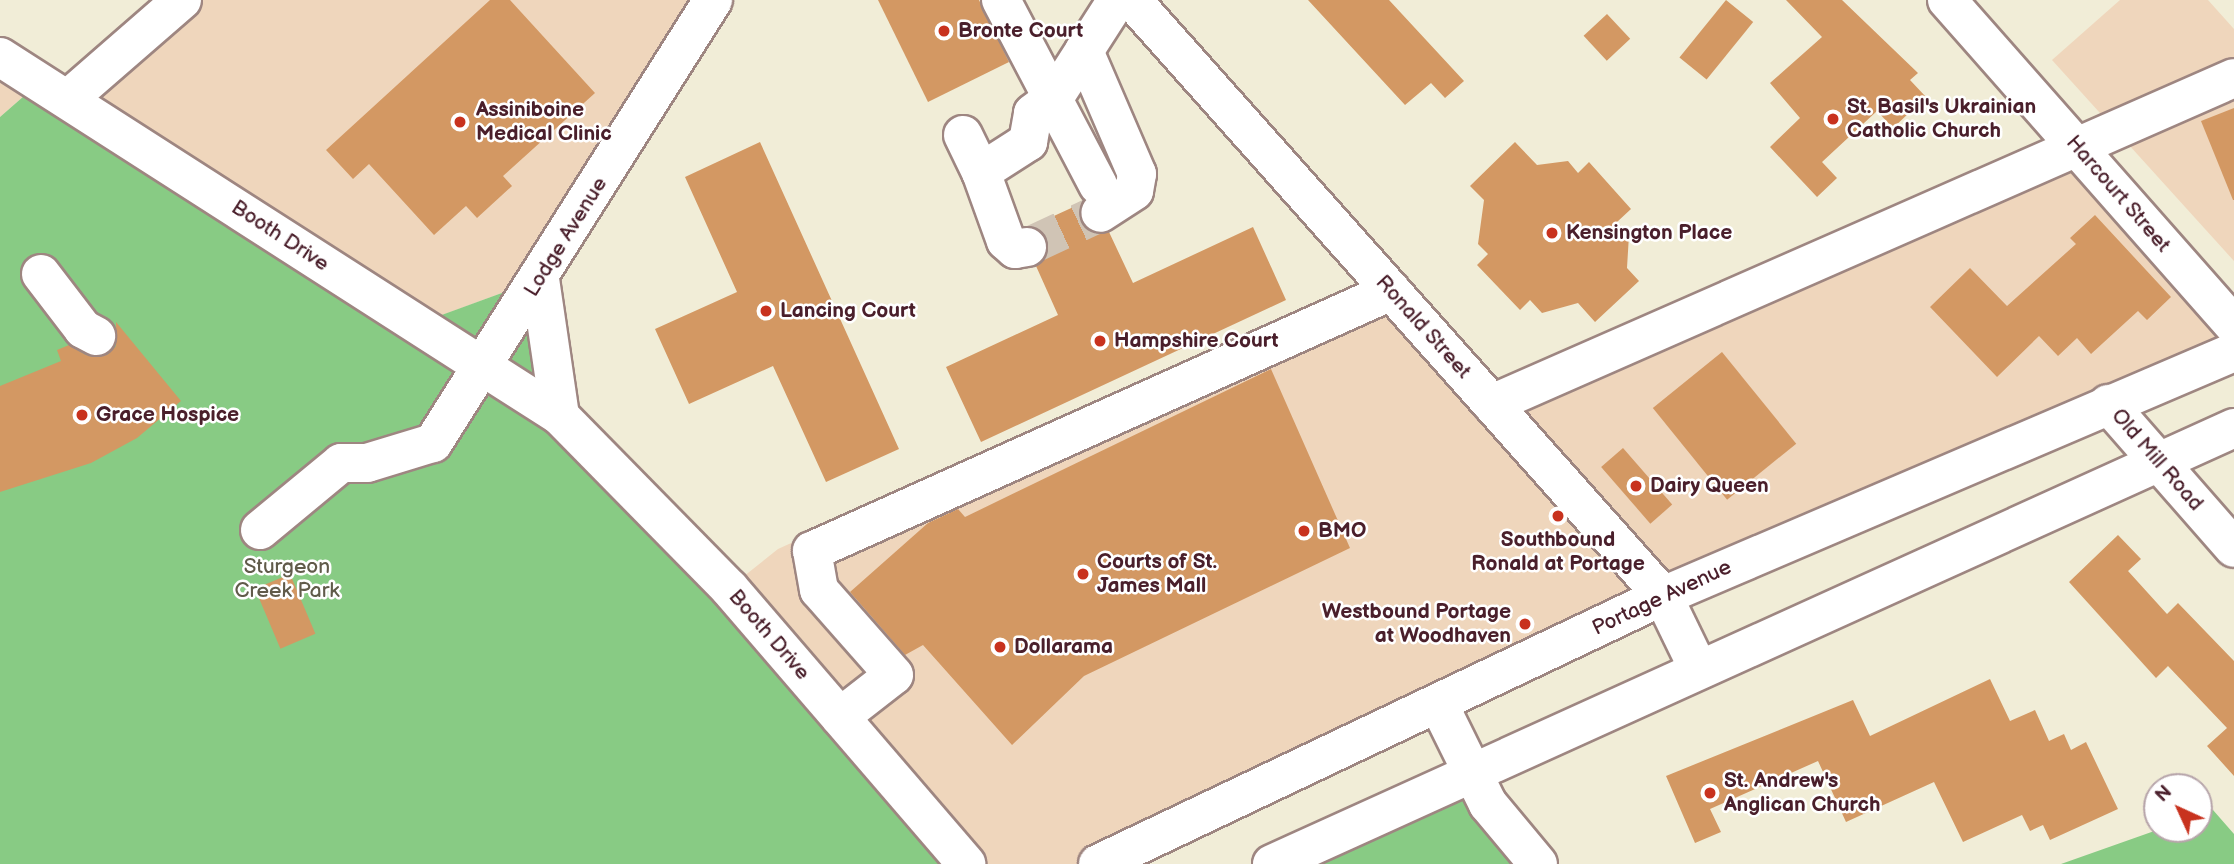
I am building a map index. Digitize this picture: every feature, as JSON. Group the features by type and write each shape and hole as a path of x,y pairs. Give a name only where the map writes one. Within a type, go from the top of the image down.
{"main road":[{"path":"68,99 182,0"},
{"name":"Lodge Avenue","path":"260,530 341,463 367,463 433,443 485,367 713,0"},
{"path":"1001,0 1054,98 1099,199 1134,191 1137,174 1084,51"},
{"path":"981,172 1019,152 1033,113 1054,98 1116,0"},
{"name":"Ronald Street","path":"1132,0 1663,596 1697,666"},
{"name":"Harcourt Street","path":"1947,0 2234,325"},
{"name":"Booth Drive","path":"0,57 560,416 729,588 966,864"},
{"path":"1492,404 2075,144 2234,78"},
{"path":"962,135 981,172 1006,241 1015,249 1027,247"},
{"path":"41,274 83,330 96,336"},
{"path":"540,279 560,416"},
{"path":"840,717 894,675 819,590 812,551 1391,291"},
{"name":"Portage Avenue","path":"1098,864 1663,596 2234,352"},
{"name":"Old Mill Road","path":"2108,404 2234,548"},
{"path":"1272,864 1697,666 2156,459 2234,428"},
{"path":"1438,703 1488,804 1538,864"}],"shaded area":[{"path":"182,0 713,0 540,279 418,324 68,99"},
{"path":"2120,0 2208,0 2234,29 2234,261 2052,60"},
{"path":"0,57 40,82 0,117"},
{"path":"2075,146 2234,352 1098,864 966,864 729,588 778,549 1378,276 1492,404"}],"green space":[{"name":"Sturgeon Creek Park","path":"40,82 417,324 540,279 560,416 966,864 0,864 0,117"},
{"path":"1473,771 1538,864 1272,864"},
{"path":"2213,810 2234,834 2234,864 2061,864 2143,835 2143,843 2213,843"}],"building":[{"name":"Assiniboine Medical Clinic","path":"490,0 510,0 595,93 503,176 512,186 477,218 466,206 434,235 369,164 353,179 326,150"},
{"name":"Bronte Court","path":"878,0 979,0 1009,62 928,102"},
{"path":"1308,0 1389,0 1464,81 1445,98 1431,83 1405,105"},
{"path":"1726,0 1753,22 1707,80 1679,58"},
{"path":"1786,0 1842,0 1918,73 1910,80 1926,97 1893,128 1877,111 1822,162 1837,178 1817,197 1770,147 1800,118 1770,83 1822,37"},
{"path":"1607,14 1630,39 1607,61 1584,36"},
{"path":"2234,108 2234,200 2233,200 2201,121"},
{"name":"Lancing Court","path":"760,142 899,449 826,482 773,366 689,404 655,329 737,292 685,177"},
{"name":"Kensington Place","path":"1515,142 1537,165 1568,161 1578,173 1589,162 1631,209 1617,222 1629,235 1627,268 1639,281 1595,322 1578,303 1542,313 1530,300 1520,310 1477,265 1488,254 1478,244 1484,200 1470,186"},
{"name":"Hampshire Court","path":"1080,204 1082,225 1091,233 1109,232 1133,283 1253,227 1286,300 981,442 946,367 1058,315 1036,266 1048,243 1032,226"},
{"path":"2095,215 2171,297 2147,320 2138,311 2091,354 2077,338 2058,356 2039,336 1997,377 1930,307 1970,268 2007,306 2076,244 2070,238"},
{"name":"Grace Hospice","path":"116,322 181,401 137,438 91,463 0,492 0,386 61,361 57,350 69,345 86,355 107,355 116,346"},
{"path":"1722,352 1796,444 1727,500 1653,408"},
{"name":"Courts of St. James Mall","path":"1271,369 1350,548 1084,676 1012,745 923,645 905,655 850,592 928,523 958,509 965,517"},
{"name":"Dairy Queen","path":"1623,448 1672,505 1650,524 1601,467"},
{"path":"2118,535 2141,559 2128,571 2167,614 2178,603 2234,661 2234,776 2207,746 2227,728 2168,666 2156,678 2069,582"},
{"path":"290,574 315,634 280,649 255,589"},
{"path":"1990,679 2010,721 2035,710 2049,741 2064,734 2071,750 2086,742 2118,809 2050,840 2043,825 2030,831 2022,815 1963,842 1934,782 1846,822 1818,761 1710,809 1721,832 1695,843 1666,776 1853,700 1870,736"}],"tunnel":[{"path":"1027,247 1100,213"}],"place":[{"name":"Bronte Court","path":"944,31"},
{"name":"St. Basil's Ukrainian Catholic Church","path":"1833,119"},
{"name":"Assiniboine Medical Clinic","path":"460,122"},
{"name":"Kensington Place","path":"1552,233"},
{"name":"Lancing Court","path":"766,311"},
{"name":"Hampshire Court","path":"1100,341"},
{"name":"Grace Hospice","path":"82,415"},
{"name":"Dairy Queen","path":"1636,486"},
{"name":"Southbound Ronald at Portage","path":"1558,516"},
{"name":"BMO","path":"1304,531"},
{"name":"Courts of St. James Mall","path":"1083,574"},
{"name":"Westbound Portage at Woodhaven","path":"1525,624"},
{"name":"Dollarama","path":"1000,647"},
{"name":"St. Andrew's Anglican Church","path":"1710,793"}]}
